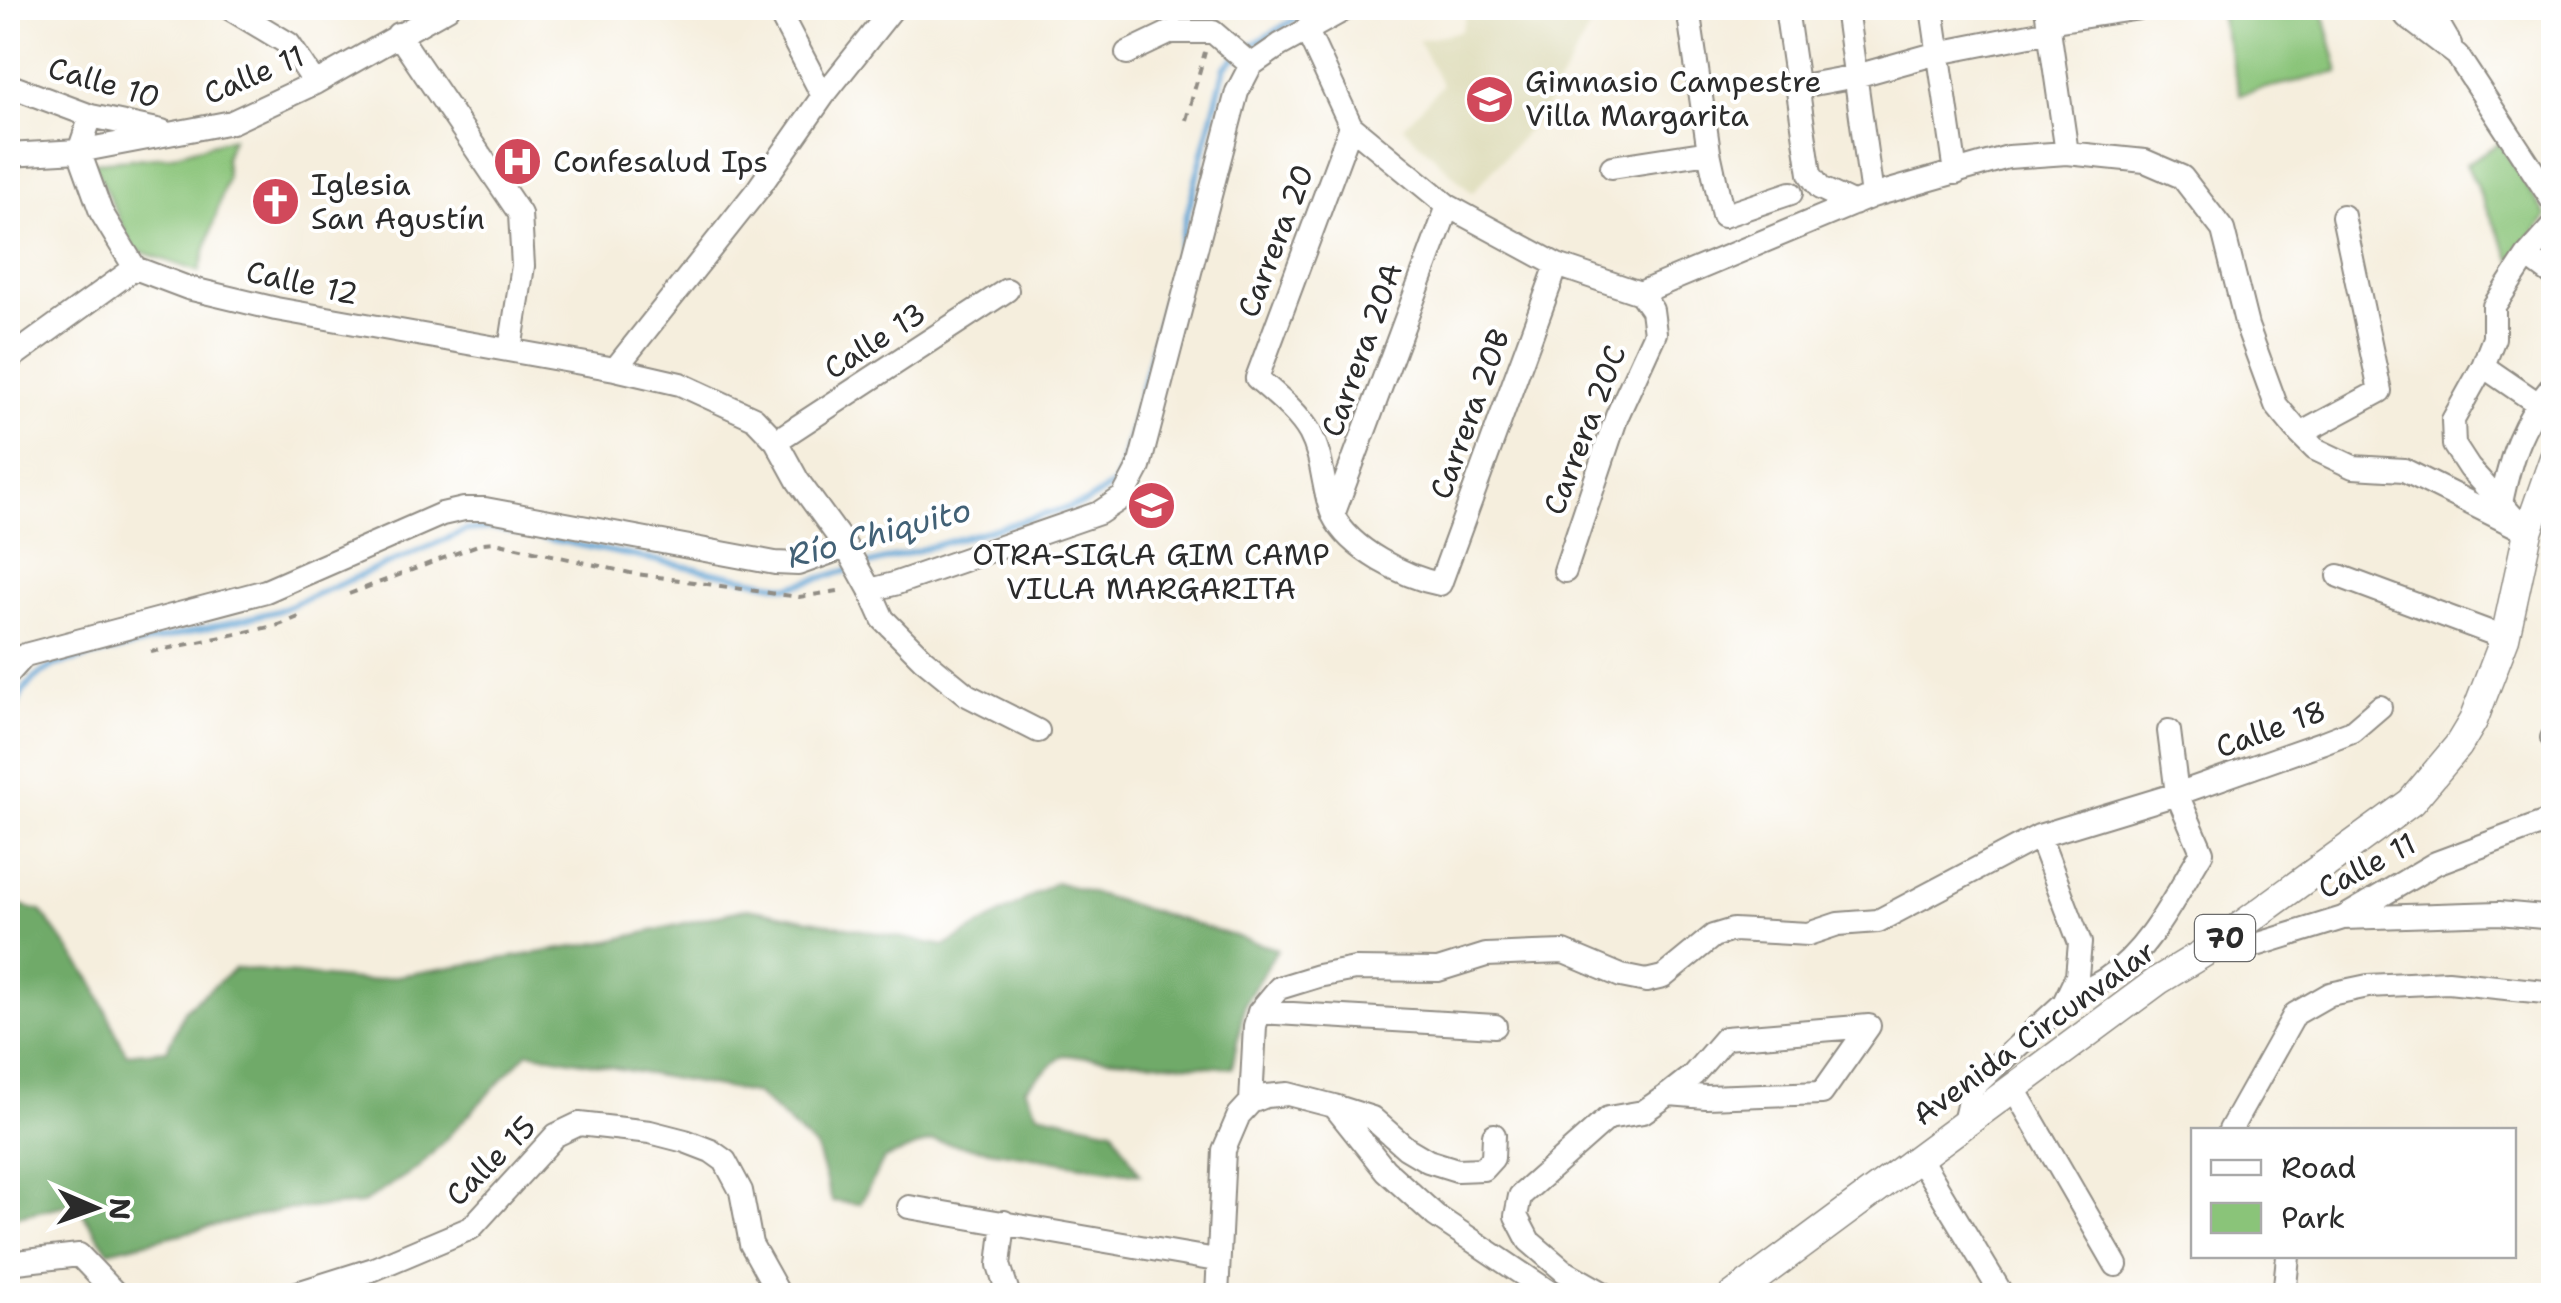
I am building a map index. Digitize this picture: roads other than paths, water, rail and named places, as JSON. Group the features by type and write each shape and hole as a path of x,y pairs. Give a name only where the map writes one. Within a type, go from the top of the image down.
{"main road":[{"name":"Avenida Circunvalar","path":"1732,1296 2159,980 2205,952 2411,802 2458,746 2473,721 2505,638 2528,532 2554,458"}],"street":[{"path":"229,8 289,44 315,82"},
{"name":"Calle 11","path":"8,155 79,152 232,122 315,82 448,8"},
{"path":"777,8 823,96"},
{"path":"616,369 758,190 823,96 893,8"},
{"path":"8,674 25,655 266,591 442,514 464,509 484,509 775,564 857,568 894,584 1099,513 1123,497 1138,467 1248,62 1347,8"},
{"path":"1688,8 1709,152 1723,216 1791,194"},
{"path":"1786,8 1810,174 1820,188 1863,200"},
{"path":"1846,8 1856,76 1863,200"},
{"path":"1932,8 1956,173"},
{"path":"1797,87 1856,76 2048,20 2140,8"},
{"path":"2400,8 2457,55"},
{"path":"2429,8 2554,203"},
{"path":"2048,20 2068,153"},
{"path":"1306,29 1351,126 1448,206 1556,265 1646,302 1863,200 2008,157 2068,153 2145,161 2182,177 2223,230 2248,326 2276,404 2315,449 2353,468 2404,470 2528,532"},
{"path":"1127,52 1170,32 1214,32 1248,62"},
{"path":"398,34 520,214 524,266 510,350"},
{"name":"Calle 10","path":"8,85 90,116 142,129 185,133"},
{"path":"8,360 134,268 101,212 79,152 90,116"},
{"name":"Carrera 20","path":"1333,515 1322,463 1310,432 1257,378 1351,126"},
{"path":"1612,167 1709,152"},
{"name":"Carrera 20A","path":"1333,515 1448,206"},
{"path":"2300,434 2380,391 2343,216"},
{"path":"2528,532 2469,468 2454,445 2453,420 2494,338 2494,306 2527,256 2554,226"},
{"path":"2527,256 2554,276"},
{"name":"Carrera 20B","path":"1333,515 1349,537 1386,564 1416,580 1440,584 1556,265"},
{"name":"Calle 12","path":"134,268 188,288 276,309 616,369 680,384 754,418 776,442"},
{"name":"Calle 13","path":"776,442 1007,290"},
{"name":"Carrera 20C","path":"1565,571 1617,416 1654,333 1646,302"},
{"path":"2483,366 2538,404"},
{"path":"2501,503 2513,449 2554,384"},
{"path":"776,442 857,568 883,620 967,695 1038,730"},
{"path":"2338,576 2505,638"},
{"name":"Calle 18","path":"1259,1012 1279,988 1355,969 1438,970 1486,955 1564,952 1621,976 1646,981 1663,977 1713,936 1733,930 1808,934 1838,924 1878,921 2039,836 2177,794 2352,731 2380,707"},
{"path":"1964,1123 1972,1088 2064,1002 2106,980 2137,952 2202,852 2177,794 2169,731"},
{"name":"Calle 11","path":"2205,952 2256,945 2343,918 2436,863 2554,818"},
{"path":"2039,836 2080,943 2077,976 2064,1002"},
{"path":"2343,918 2499,913 2554,918"},
{"path":"2231,1128 2295,1014 2330,994 2368,986 2448,982 2554,993"},
{"path":"1252,1102 1259,1012 1495,1026"},
{"path":"1608,1296 1564,1271 1528,1241 1516,1216 1520,1196 1608,1118 1643,1112 1670,1094 1693,1075 1725,1038 1869,1026 1822,1093 1706,1097 1670,1094"},
{"path":"2014,1087 2116,1266"},
{"path":"1216,1296 1224,1150 1239,1115 1252,1102 1288,1094 1372,1118 1406,1148 1457,1170 1482,1168 1493,1158 1494,1135"},
{"path":"1334,1106 1385,1170 1436,1216 1556,1296"},
{"name":"Calle 15","path":"288,1296 374,1268 470,1228 556,1135 579,1124 667,1136 711,1150 724,1160 741,1191 751,1244 777,1293"},
{"path":"1919,1157 2003,1296"},
{"path":"909,1207 1216,1260"},
{"path":"1004,1222 999,1265 1009,1296"},
{"path":"8,1263 79,1256 118,1296"},
{"path":"2284,1296 2288,1258"},
{"path":"366,1296 374,1268"}],"waterway":[{"name":"Río Chiquito","path":"1244,50 1313,8"},
{"name":"Río Chiquito","path":"8,744 25,688 55,665 277,611 467,530 493,528 789,587 1085,503 1115,484 1121,470 1225,67 1235,58"}],"place":[{"name":"Gimnasio Campestre Villa Margarita","path":"1490,99"},
{"name":"Confesalud Ips","path":"518,162"},
{"name":"Iglesia San Agustín","path":"276,202"},
{"name":"OTRA-SIGLA GIM CAMP VILLA MARGARITA","path":"1151,506"}]}
